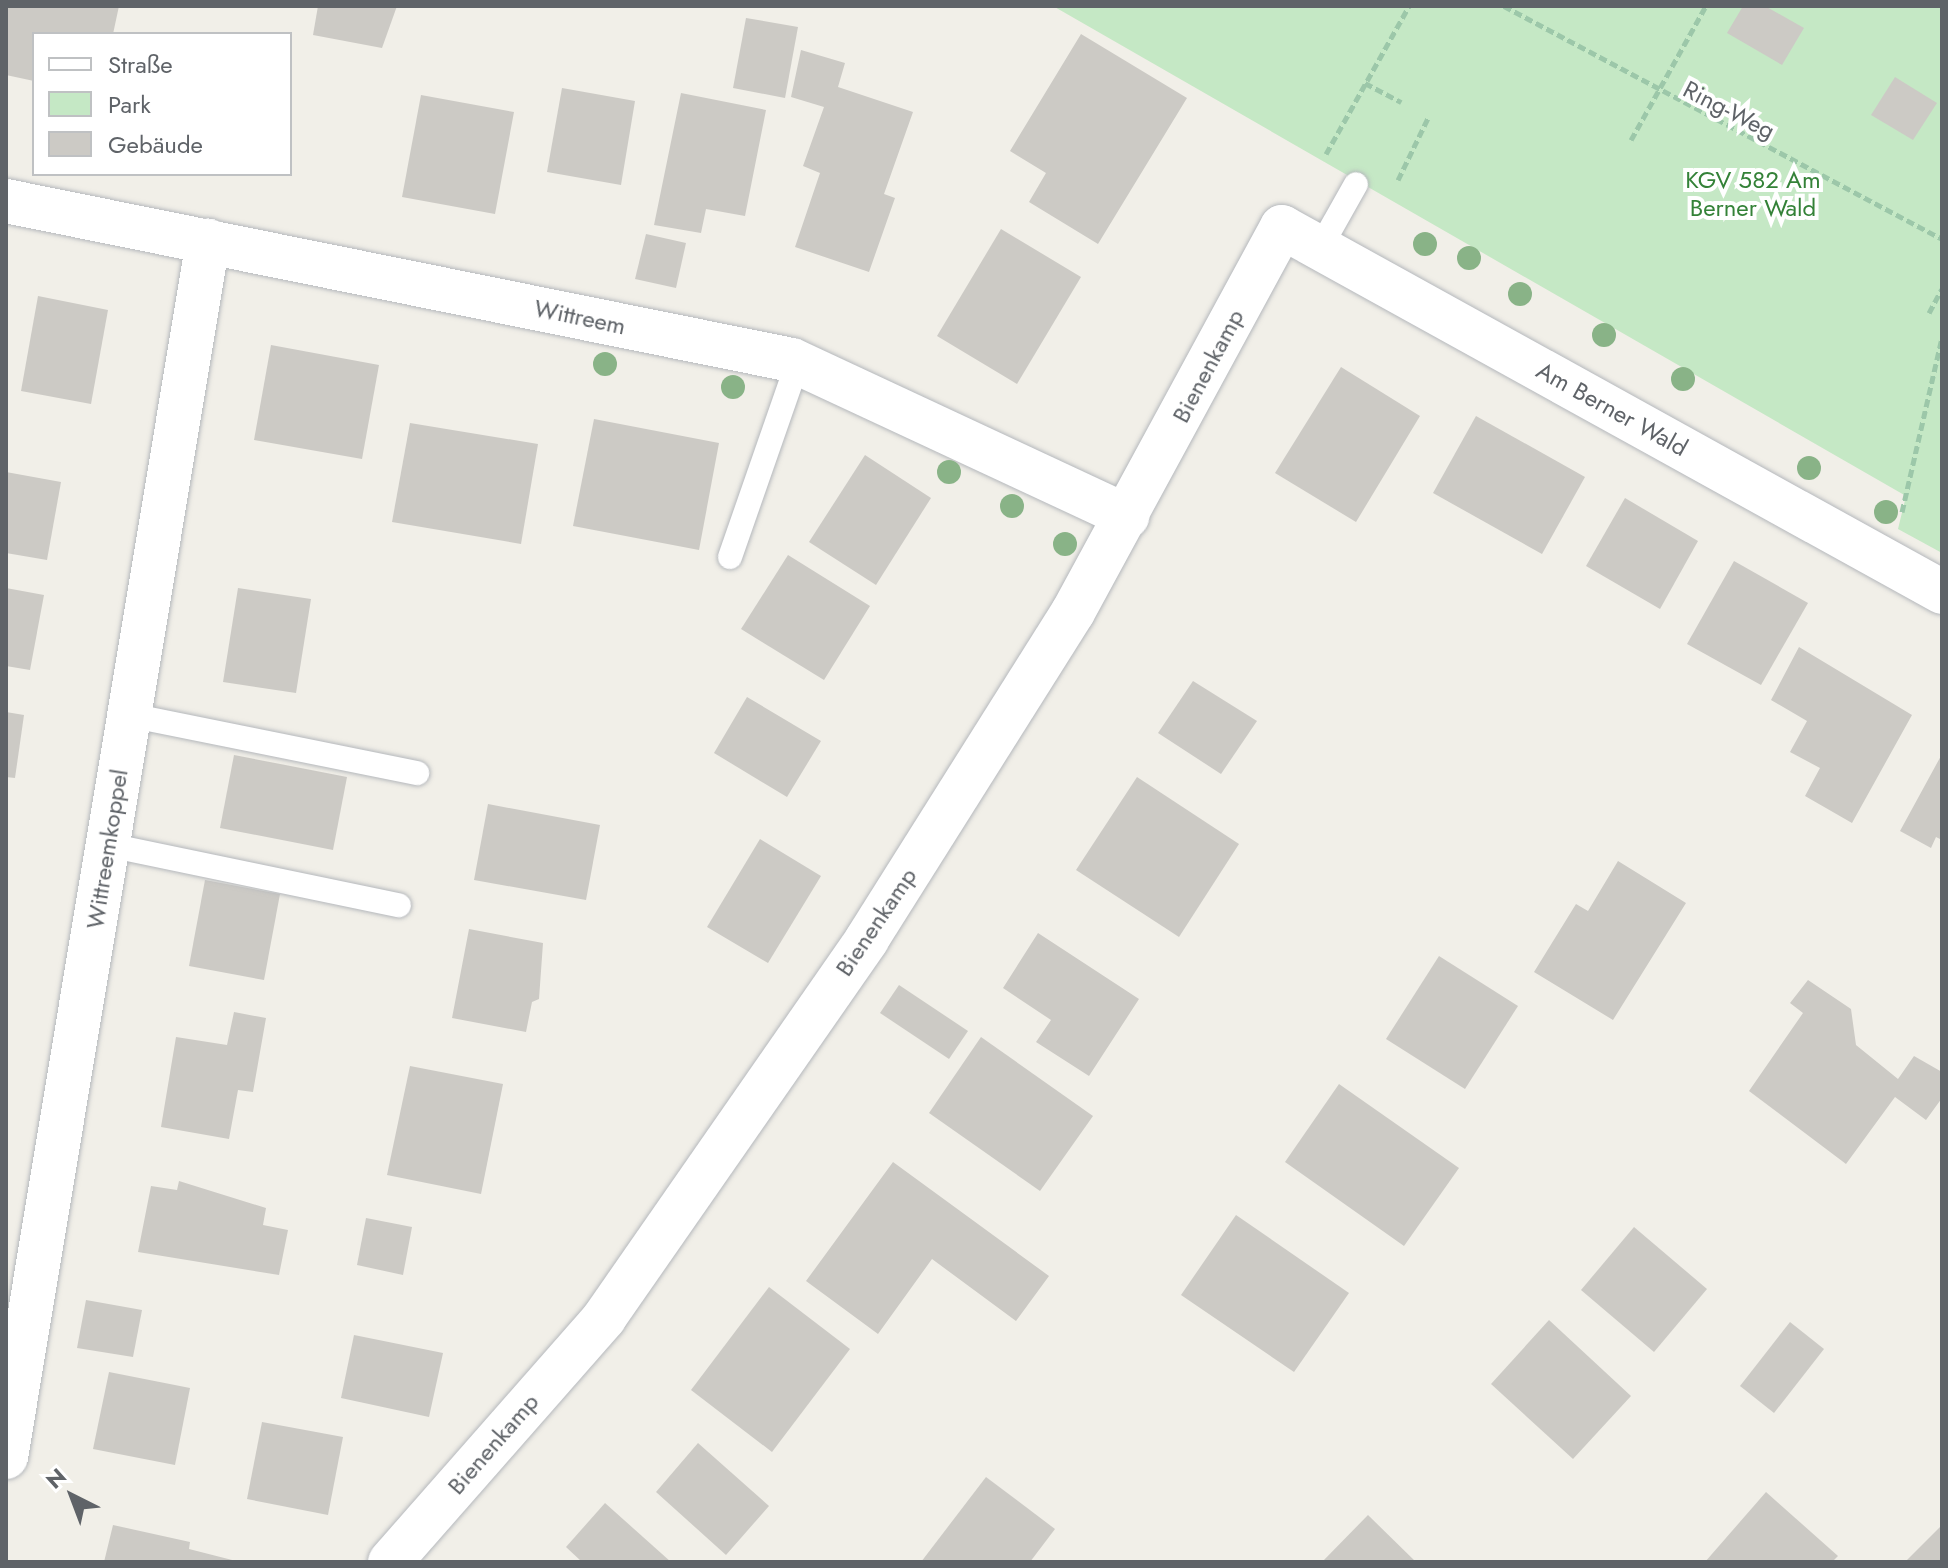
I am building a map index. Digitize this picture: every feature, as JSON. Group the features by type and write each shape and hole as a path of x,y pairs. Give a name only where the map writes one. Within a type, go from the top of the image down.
{"street":[{"name":"Wittreem","path":"6,201 798,362 1127,516"},
{"name":"Am Berner Wald","path":"1282,227 1942,592"},
{"name":"Bienenkamp","path":"390,1562 604,1318 867,939 1127,516 1282,227"},
{"name":"Wittreemkoppel","path":"6,1457 208,241"}],"lane":[{"path":"1320,248 1356,184"},
{"path":"730,557 798,362"},
{"path":"129,715 417,773"},
{"path":"108,845 399,905"}],"path":[{"path":"1282,227 1409,6"},
{"name":"Ring-Weg","path":"1504,6 1655,92 1942,239"},
{"path":"1631,140 1655,92 1706,6"},
{"path":"1365,83 1401,102"},
{"path":"1929,313 1942,289"},
{"path":"1891,563 1942,338"}],"green space":[{"name":"KGV 582 Am Berner Wald","path":"1053,6 1942,6 1942,553 1898,529 1906,496"}],"building":[{"path":"6,6 119,6 113,32 32,32 32,81 6,75"},
{"path":"318,6 397,6 382,48 313,35"},
{"path":"1743,6 1765,6 1804,28 1782,65 1727,33"},
{"path":"746,18 798,27 785,98 733,88"},
{"path":"1081,34 1187,98 1098,244 1029,202 1046,173 1010,151"},
{"path":"801,50 845,63 838,87 913,112 884,194 895,198 869,272 795,247 820,173 803,166 824,107 791,97"},
{"path":"1895,77 1937,103 1913,140 1871,115"},
{"path":"562,88 635,101 621,185 547,172"},
{"path":"681,93 766,110 745,216 706,209 701,233 654,225"},
{"path":"421,95 514,112 495,214 402,197"},
{"path":"1001,229 1081,277 1017,384 937,336"},
{"path":"646,234 686,243 676,288 635,279"},
{"path":"38,296 108,310 91,404 21,391"},
{"path":"271,345 379,365 362,459 254,440"},
{"path":"1341,367 1420,416 1356,522 1275,473"},
{"path":"1476,416 1585,477 1542,554 1433,493"},
{"path":"594,419 719,443 699,550 573,526"},
{"path":"410,423 538,444 521,544 392,522"},
{"path":"865,455 931,498 876,585 809,542"},
{"path":"6,472 61,482 47,560 6,553"},
{"path":"1625,498 1698,541 1660,609 1586,566"},
{"path":"788,555 870,606 824,680 741,629"},
{"path":"1734,561 1808,603 1761,685 1687,644"},
{"path":"6,588 44,595 30,670 6,666"},
{"path":"238,588 311,599 296,693 223,682"},
{"path":"1799,647 1912,715 1852,823 1805,796 1820,768 1790,752 1807,721 1771,700"},
{"path":"1193,681 1257,721 1221,774 1158,733"},
{"path":"747,697 821,741 787,797 714,753"},
{"path":"6,712 24,715 15,778 6,777"},
{"path":"1942,754 1942,840 1936,837 1931,848 1900,831"},
{"path":"234,755 347,777 333,850 220,828"},
{"path":"1137,777 1239,844 1179,937 1076,870"},
{"path":"488,804 600,825 586,900 474,880"},
{"path":"760,839 821,876 768,963 707,927"},
{"path":"1618,861 1686,903 1613,1020 1534,972 1576,904 1588,911"},
{"path":"205,880 280,894 264,980 189,966"},
{"path":"469,929 543,943 539,999 532,1002 526,1032 452,1018"},
{"path":"1038,933 1139,999 1089,1076 1036,1042 1051,1020 1003,988"},
{"path":"1439,956 1518,1006 1465,1089 1386,1039"},
{"path":"1808,980 1851,1009 1856,1045 1898,1079 1914,1056 1942,1072 1942,1098 1926,1120 1895,1097 1846,1164 1749,1091 1803,1013 1790,1003"},
{"path":"899,985 968,1031 949,1059 880,1013"},
{"path":"234,1012 266,1018 253,1092 238,1090 229,1139 161,1127 176,1037 227,1045"},
{"path":"981,1037 1093,1116 1040,1191 929,1113"},
{"path":"410,1066 503,1084 481,1194 387,1175"},
{"path":"1339,1084 1459,1168 1404,1246 1285,1162"},
{"path":"893,1162 1049,1276 1016,1321 932,1259 878,1334 806,1281"},
{"path":"179,1181 266,1208 263,1225 288,1230 279,1275 138,1252 151,1186 177,1190"},
{"path":"1236,1215 1349,1293 1294,1372 1181,1295"},
{"path":"366,1218 412,1227 403,1275 357,1265"},
{"path":"1634,1227 1707,1289 1654,1352 1581,1290"},
{"path":"769,1287 850,1349 772,1452 691,1390"},
{"path":"86,1300 142,1310 133,1357 77,1348"},
{"path":"1549,1320 1631,1396 1573,1459 1491,1384"},
{"path":"1790,1322 1824,1349 1774,1413 1740,1386"},
{"path":"354,1335 443,1353 429,1417 341,1398"},
{"path":"109,1372 190,1388 175,1465 93,1449"},
{"path":"262,1422 343,1437 328,1515 247,1499"},
{"path":"698,1443 769,1506 726,1555 656,1492"},
{"path":"986,1477 1055,1529 1030,1562 921,1562"},
{"path":"1766,1492 1838,1556 1832,1562 1705,1562"},
{"path":"605,1503 671,1562 582,1562 566,1547"},
{"path":"1368,1515 1416,1562 1322,1562"},
{"path":"113,1525 190,1542 189,1549 240,1562 104,1562"},
{"path":"1942,1525 1942,1562 1909,1562 1907,1560"}]}
